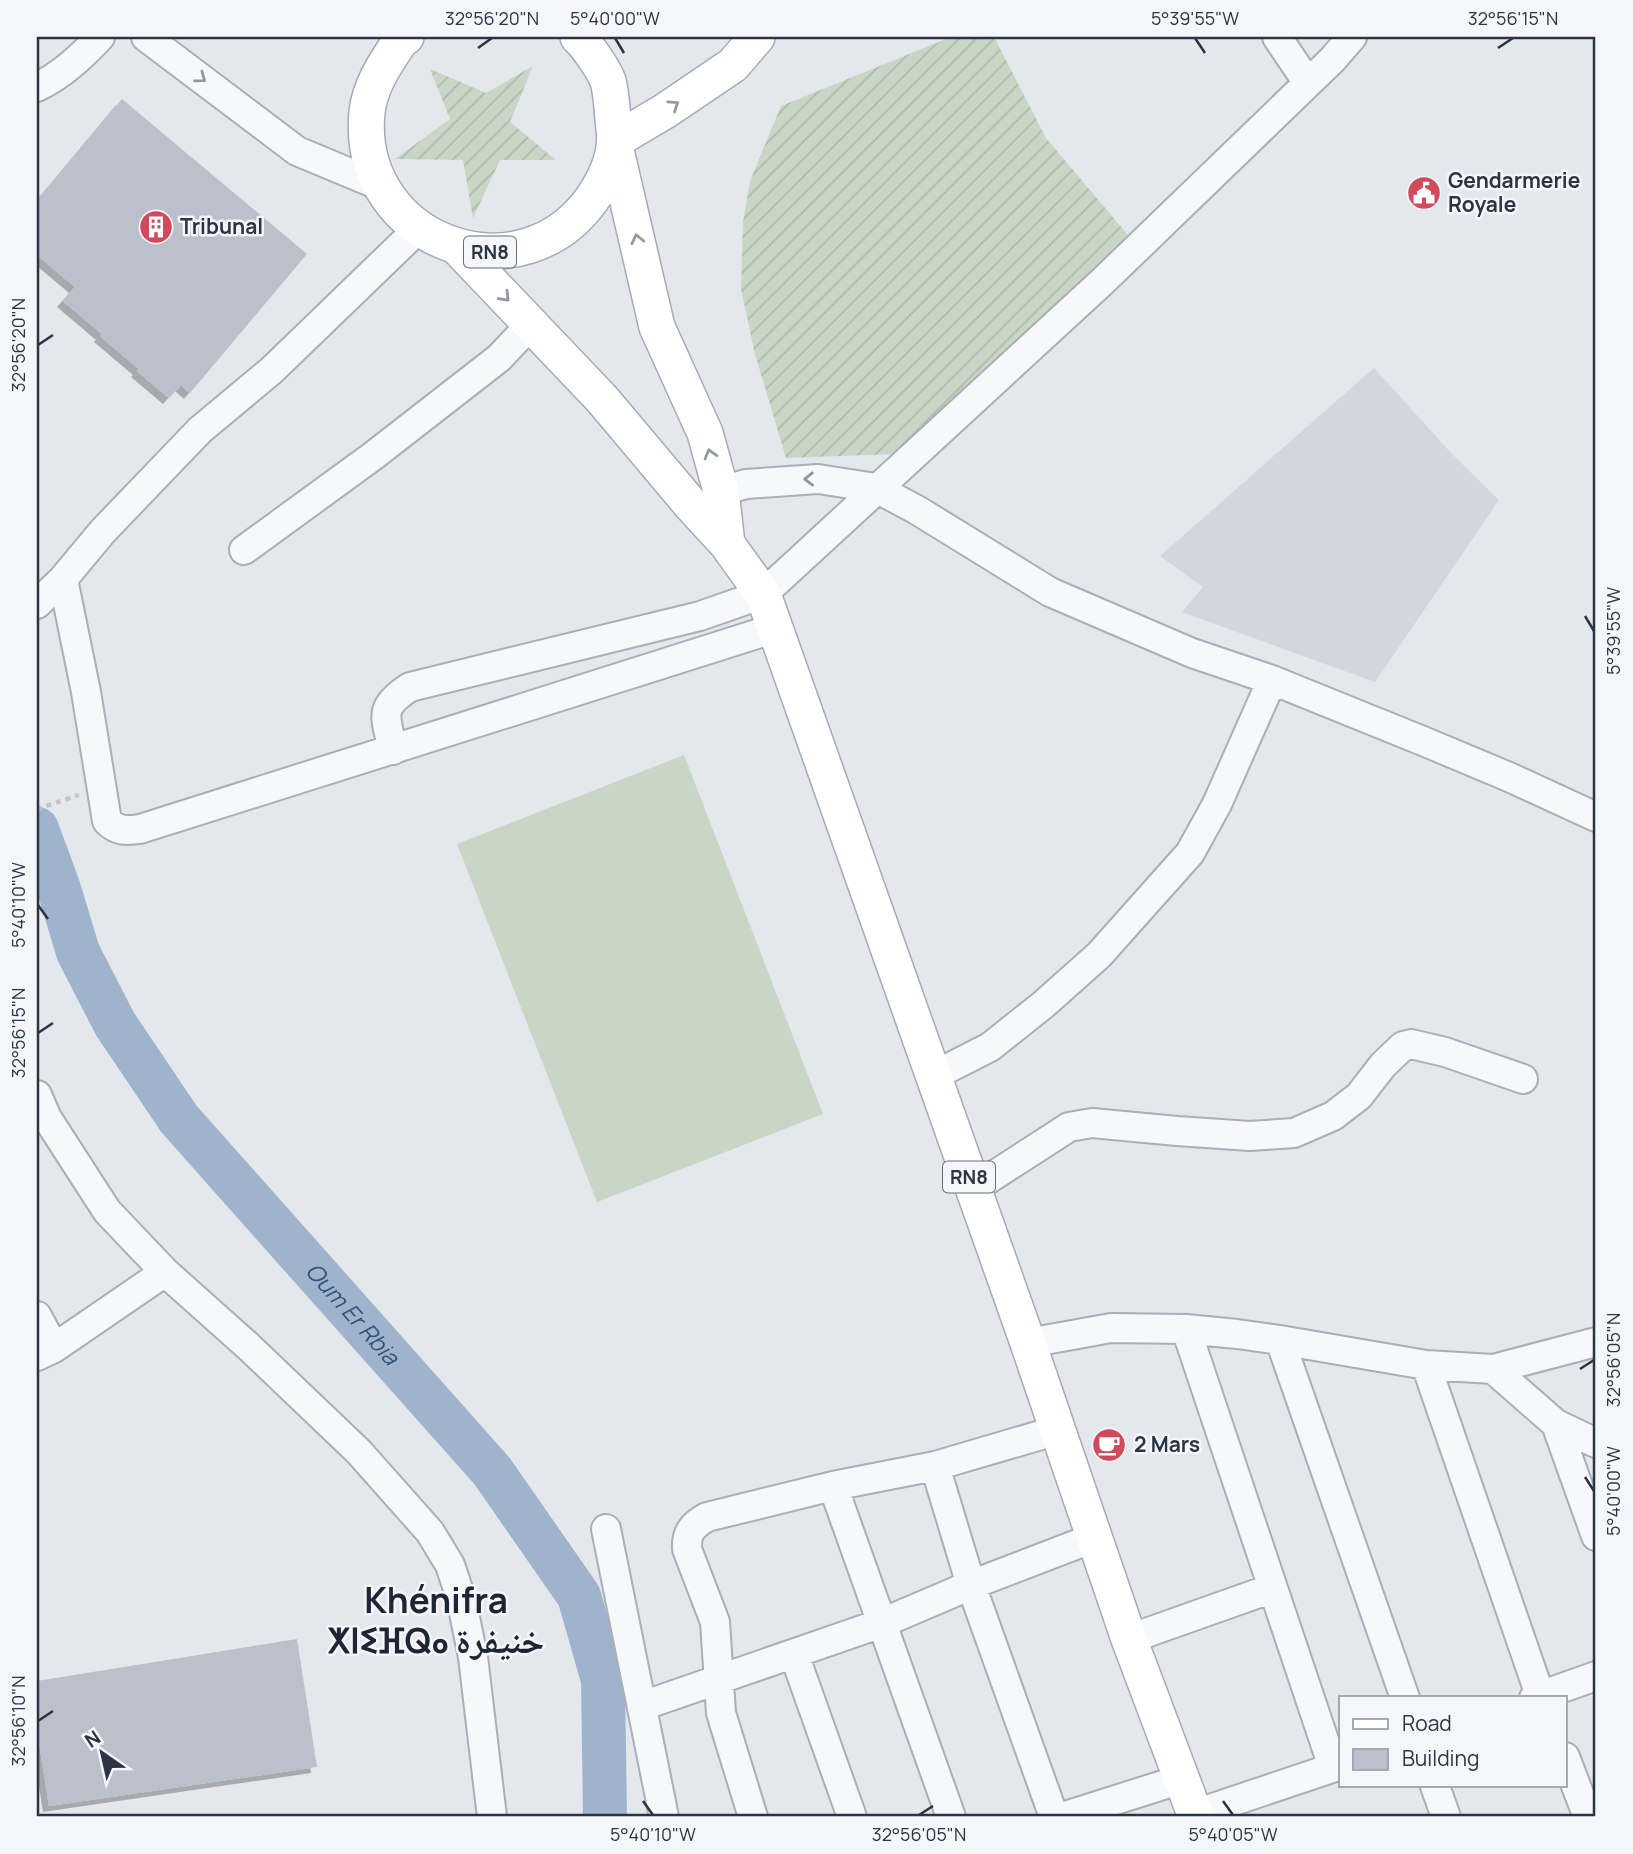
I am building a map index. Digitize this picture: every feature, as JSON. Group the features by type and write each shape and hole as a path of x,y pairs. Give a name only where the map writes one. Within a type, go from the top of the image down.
{"main road":[{"name":"RN8","path":"406,37 401,40 379,73 367,110 368,149 381,186 397,210 418,229 457,247 492,252 527,246 559,232 586,209 605,179 615,143"},
{"path":"615,143 733,65 757,37"},
{"name":"RN8","path":"589,39 608,80 615,143 657,327 705,433 721,491 727,544"},
{"name":"RN8","path":"457,247 602,399 727,544 763,594 1096,1537 1129,1639 1195,1815"}],"street":[{"path":"37,87 54,79 100,37"},
{"path":"146,37 297,152 381,186"},
{"path":"1277,37 1308,83"},
{"path":"393,750 386,716 387,708 399,694 410,687 700,616 763,594 1103,281 1332,60 1352,37"},
{"path":"37,604 200,430 272,370 418,229"},
{"path":"244,550 373,456 499,358 531,324"},
{"path":"721,491 746,484 818,479 876,488 917,510 1050,592 1192,653 1272,680 1509,777 1596,817"},
{"path":"63,579 86,692 107,821 113,827 126,831 140,829 393,750 776,628"},
{"path":"933,1076 990,1047 1044,1004 1099,955 1190,853 1217,804 1272,680"},
{"path":"973,1189 1069,1127 1093,1123 1250,1136 1294,1133 1334,1116 1359,1096 1383,1065 1403,1046 1423,1046 1445,1052 1523,1079"},
{"path":"37,1095 47,1118 107,1211 165,1272 248,1346 359,1452 430,1532 450,1565 461,1598 472,1657 492,1817"},
{"path":"37,1316 45,1352 165,1272"},
{"path":"1028,1343 1111,1328 1186,1329 1280,1340 1426,1365 1493,1369 1596,1342"},
{"path":"1186,1329 1273,1588 1337,1766 1195,1815"},
{"path":"1280,1340 1404,1696"},
{"path":"1426,1365 1539,1696"},
{"path":"1493,1369 1556,1424 1596,1443"},
{"path":"1556,1424 1596,1536"},
{"path":"753,1817 721,1713 715,1622 687,1549 687,1538 694,1524 707,1517 833,1486 935,1466 1058,1430"},
{"path":"935,1466 971,1585 1054,1817"},
{"path":"833,1486 951,1817"},
{"path":"606,1529 664,1817"},
{"path":"642,1706 882,1623 1096,1537"},
{"path":"1129,1639 1273,1588"},
{"path":"794,1654 852,1817"},
{"path":"1542,1696 1596,1676"},
{"path":"1566,1761 1588,1817"},
{"path":"1062,1817 1182,1779"},
{"path":"1435,1787 1446,1817"}],"path":[{"path":"37,809 75,796"}],"shaded area":[{"path":"1374,368 1451,453 1499,500 1375,682 1182,612 1203,587 1160,556"}],"green space":[{"path":"951,37 994,37 1046,138 1133,241 895,454 786,458 755,354 741,289 743,222 750,181 781,106"},
{"path":"533,66 510,122 556,160 500,160 473,218 463,160 395,159 450,119 430,69 486,93"},
{"path":"684,755 823,1114 597,1202 457,844"}],"building":[{"name":"Tribunal","path":"122,99 307,254 190,393 181,385 169,398 63,301 75,287 37,255 37,201"},
{"path":"297,1639 317,1767 49,1806 37,1730 37,1681"}],"waterway":[{"name":"Oum Er Rbia","path":"37,829 78,952 115,1024 179,1119 492,1471 579,1596 603,1680 605,1817"}],"place":[{"name":"Gendarmerie Royale","path":"1424,193"},
{"name":"Tribunal","path":"156,227"},
{"name":"2 Mars","path":"1109,1445"}],"district":[{"name":"Khénifra ⵅⵏⵉⴼⵕⴰ خنيفرة","path":"436,1621"}]}
